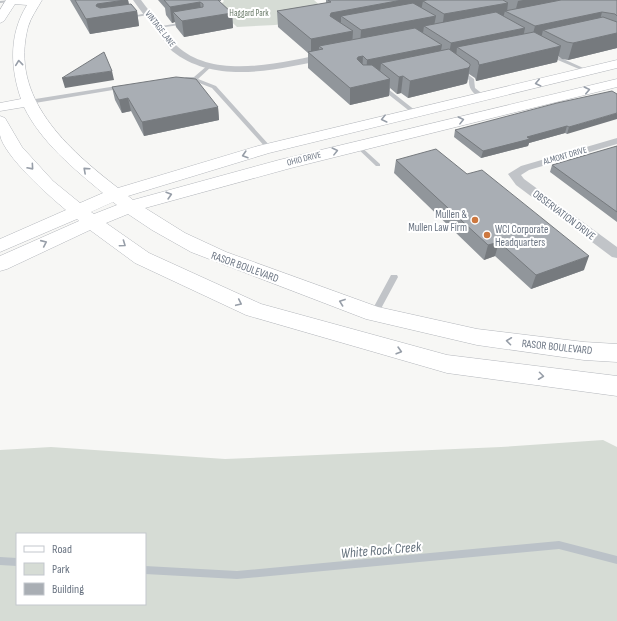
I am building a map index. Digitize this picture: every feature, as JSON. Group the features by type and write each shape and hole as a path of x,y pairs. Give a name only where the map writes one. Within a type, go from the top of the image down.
{"main road":[{"path":"0,20 7,1 36,1"},
{"name":"RASOR BOULEVARD","path":"36,1 21,27 18,57 21,81 35,115 48,132 78,162 131,206 168,232 197,249 374,314 477,337 584,351 617,353"},
{"name":"OHIO DRIVE","path":"0,264 85,216 116,194 159,180 269,148 617,64"},
{"path":"588,71 615,85"},
{"name":"OHIO DRIVE","path":"0,246 85,216 131,206 228,178 502,110 615,85"},
{"path":"482,96 502,110"},
{"path":"0,107 29,102"},
{"path":"0,121 16,149 47,185 85,216 142,258 254,310 447,364 617,386"},
{"path":"342,130 358,146"},
{"path":"362,340 374,314"}],"street":[{"name":"VINTAGE LANE","path":"137,0 176,50 192,60 210,66 248,69 338,54"},
{"name":"ALMONT DRIVE","path":"514,174 525,168 617,141"},
{"name":"OBSERVATION DRIVE","path":"514,174 520,182 617,254"}],"lane":[{"path":"124,18 148,14"},
{"path":"158,27 188,22"},
{"path":"545,52 561,61 572,63 588,71"},
{"path":"195,78 210,66"},
{"path":"453,66 472,80 470,85 472,90 482,96"},
{"path":"179,79 195,78 214,87 269,148"},
{"path":"379,84 414,112"},
{"path":"29,102 133,85"},
{"path":"358,146 378,165"},
{"path":"374,314 394,277"}],"green space":[{"name":"Haggard Park","path":"223,0 314,0 325,10 316,19 275,25 237,27 217,8 224,1"},
{"path":"603,440 617,447 617,621 0,621 0,450 51,447 225,459 501,447"}],"building":[{"path":"75,0 125,0 97,4 96,6 100,8 131,4 137,11 86,19"},
{"path":"164,0 218,0 232,13 182,21 173,12 203,7 203,4 200,2 170,7"},
{"path":"328,0 402,0 331,13 330,16 353,31 311,39 277,11 331,2"},
{"path":"503,0 508,3 444,14 423,1"},
{"path":"561,0 617,0 617,16 615,14 602,12 535,26 505,11"},
{"path":"413,3 436,16 361,30 341,16"},
{"path":"496,12 525,28 451,43 424,26"},
{"path":"603,17 617,22 617,33 573,43 567,42 543,30"},
{"path":"415,28 442,45 367,60 363,56 358,57 357,59 363,65 372,65 390,79 350,88 308,52 323,49 319,46"},
{"path":"534,32 561,46 479,65 478,61 457,47"},
{"path":"449,49 470,64 470,66 468,68 410,81 403,76 399,77 381,63"},
{"path":"104,52 112,71 62,78"},
{"path":"176,77 196,79 218,107 142,122 128,98 119,100 112,87"},
{"path":"612,91 617,94 617,113 527,137 530,139 483,151 455,130 557,103"},
{"path":"617,146 617,212 552,165"},
{"path":"436,149 467,174 482,170 589,256 536,275 499,242 488,245 396,160"}],"waterway":[{"name":"White Rock Creek","path":"146,570 237,575 559,545 617,560"},
{"name":"White Rock Creek","path":"0,561 16,562"}],"place":[{"name":"Mullen & Mullen Law Firm","path":"475,220"},
{"name":"WCI Corporate Headquarters","path":"487,235"}]}
